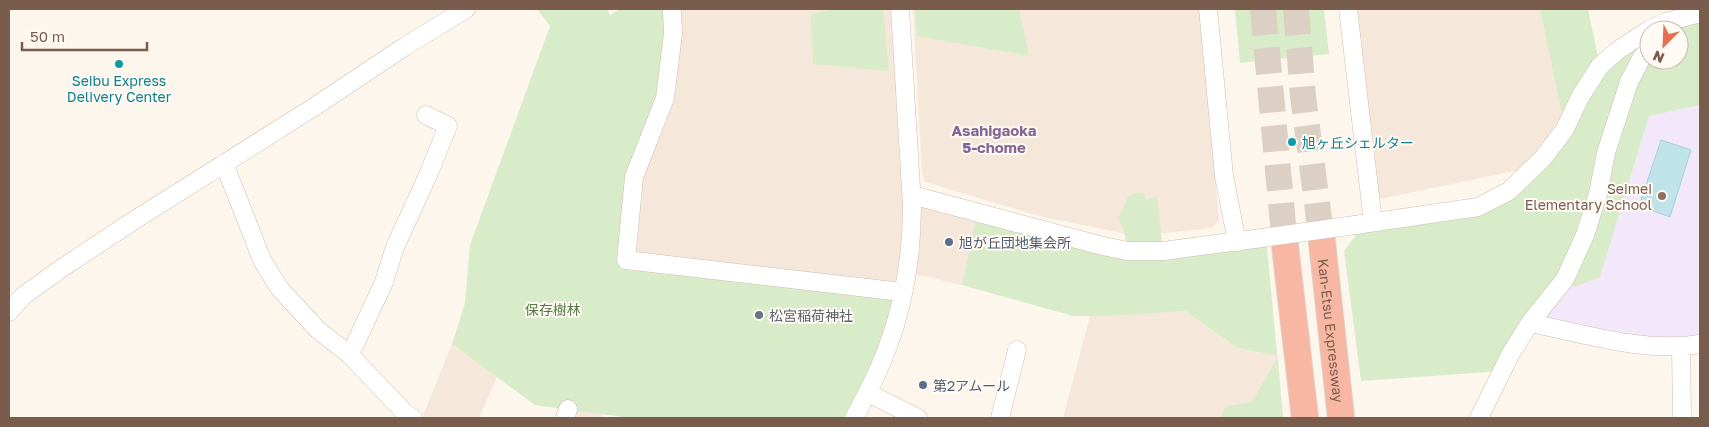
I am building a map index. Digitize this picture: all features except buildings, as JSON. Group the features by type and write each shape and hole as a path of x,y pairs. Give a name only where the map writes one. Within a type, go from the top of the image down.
{"highway":[{"path":"1274,242 1305,418"},
{"name":"Kan-Etsu Expressway","path":"1322,242 1341,418"}],"street":[{"path":"9,312 23,296 62,268 466,9"},
{"path":"672,9 673,34 666,98 634,177 626,260 902,292"},
{"path":"854,418 868,393 888,348 896,323 912,219 900,9"},
{"path":"1208,9 1224,176 1237,242"},
{"path":"1348,9 1364,224"},
{"path":"912,196 1127,251 1163,251 1237,242 1274,242 1364,224 1478,207 1509,192 1535,167 1565,129 1580,97 1600,66 1618,50 1649,30 1666,22 1695,14"},
{"path":"1479,418 1511,353 1530,323 1565,280 1585,235 1598,194 1606,153 1629,82 1639,63"},
{"path":"350,355 384,282 398,240 448,126 426,115"},
{"path":"224,163 262,260 280,289 318,330 350,355 405,413 413,418"},
{"path":"1530,323 1642,345 1681,347 1700,344"},
{"path":"1681,347 1682,418"},
{"path":"1000,418 1017,350"},
{"path":"868,393 918,418"}],"shaded area":[{"path":"680,9 900,9 912,195 977,213 962,285 906,272 902,292 626,260 634,177"},
{"path":"913,9 1200,9 1219,220 1212,228 1136,236 1039,216 925,182 922,174"},
{"path":"1348,9 1540,9 1565,129 1535,167 1370,201"},
{"name":"Seimei Elementary School","path":"1700,105 1700,344 1530,323 1565,279 1600,277 1649,115"},
{"path":"1185,311 1238,348 1278,356 1283,418 1063,418 1090,316"},
{"path":"452,344 497,377 479,418 422,418"},
{"path":"568,409 602,413 601,418 565,418"}],"green space":[{"name":"保存樹林","path":"537,9 607,9 610,15 620,9 672,9 665,98 634,177 626,260 902,292 854,418 631,418 535,405 452,344 465,303 470,245 550,26"},
{"path":"836,9 883,9 889,71 813,64 811,14"},
{"path":"915,9 1019,9 1029,56 917,36"},
{"path":"1235,9 1324,9 1329,54 1240,63"},
{"path":"1540,9 1588,9 1600,66 1639,37 1639,70 1689,70 1689,20 1675,20 1700,13 1700,105 1649,116 1600,277 1574,287 1565,280 1531,324 1502,371 1361,381 1344,251 1356,235 1355,225 1478,207 1509,191 1535,167 1565,129"},
{"path":"1143,192 1146,200 1157,197 1163,251 1262,238 1267,247 1277,356 1238,348 1185,311 1109,316 1073,316 962,285 977,213 1127,250 1124,229 1118,218 1129,195"},
{"path":"1277,357 1283,418 1221,418 1225,407 1252,402"}],"water":[{"path":"1661,140 1691,150 1670,217 1639,206"}],"tunnel":[{"path":"1263,9 1285,246"},
{"path":"1296,9 1303,96 1322,242"}],"place":[{"name":"Seibu Express Delivery Center","path":"119,64"},
{"name":"旭ヶ丘シェルター","path":"1292,142"},
{"name":"Seimei Elementary School","path":"1662,196"},
{"name":"旭が丘団地集会所","path":"949,242"},
{"name":"松宮稲荷神社","path":"759,315"},
{"name":"第2アムール","path":"923,385"}],"district":[{"name":"Asahigaoka 5-chome","path":"994,138"}]}
